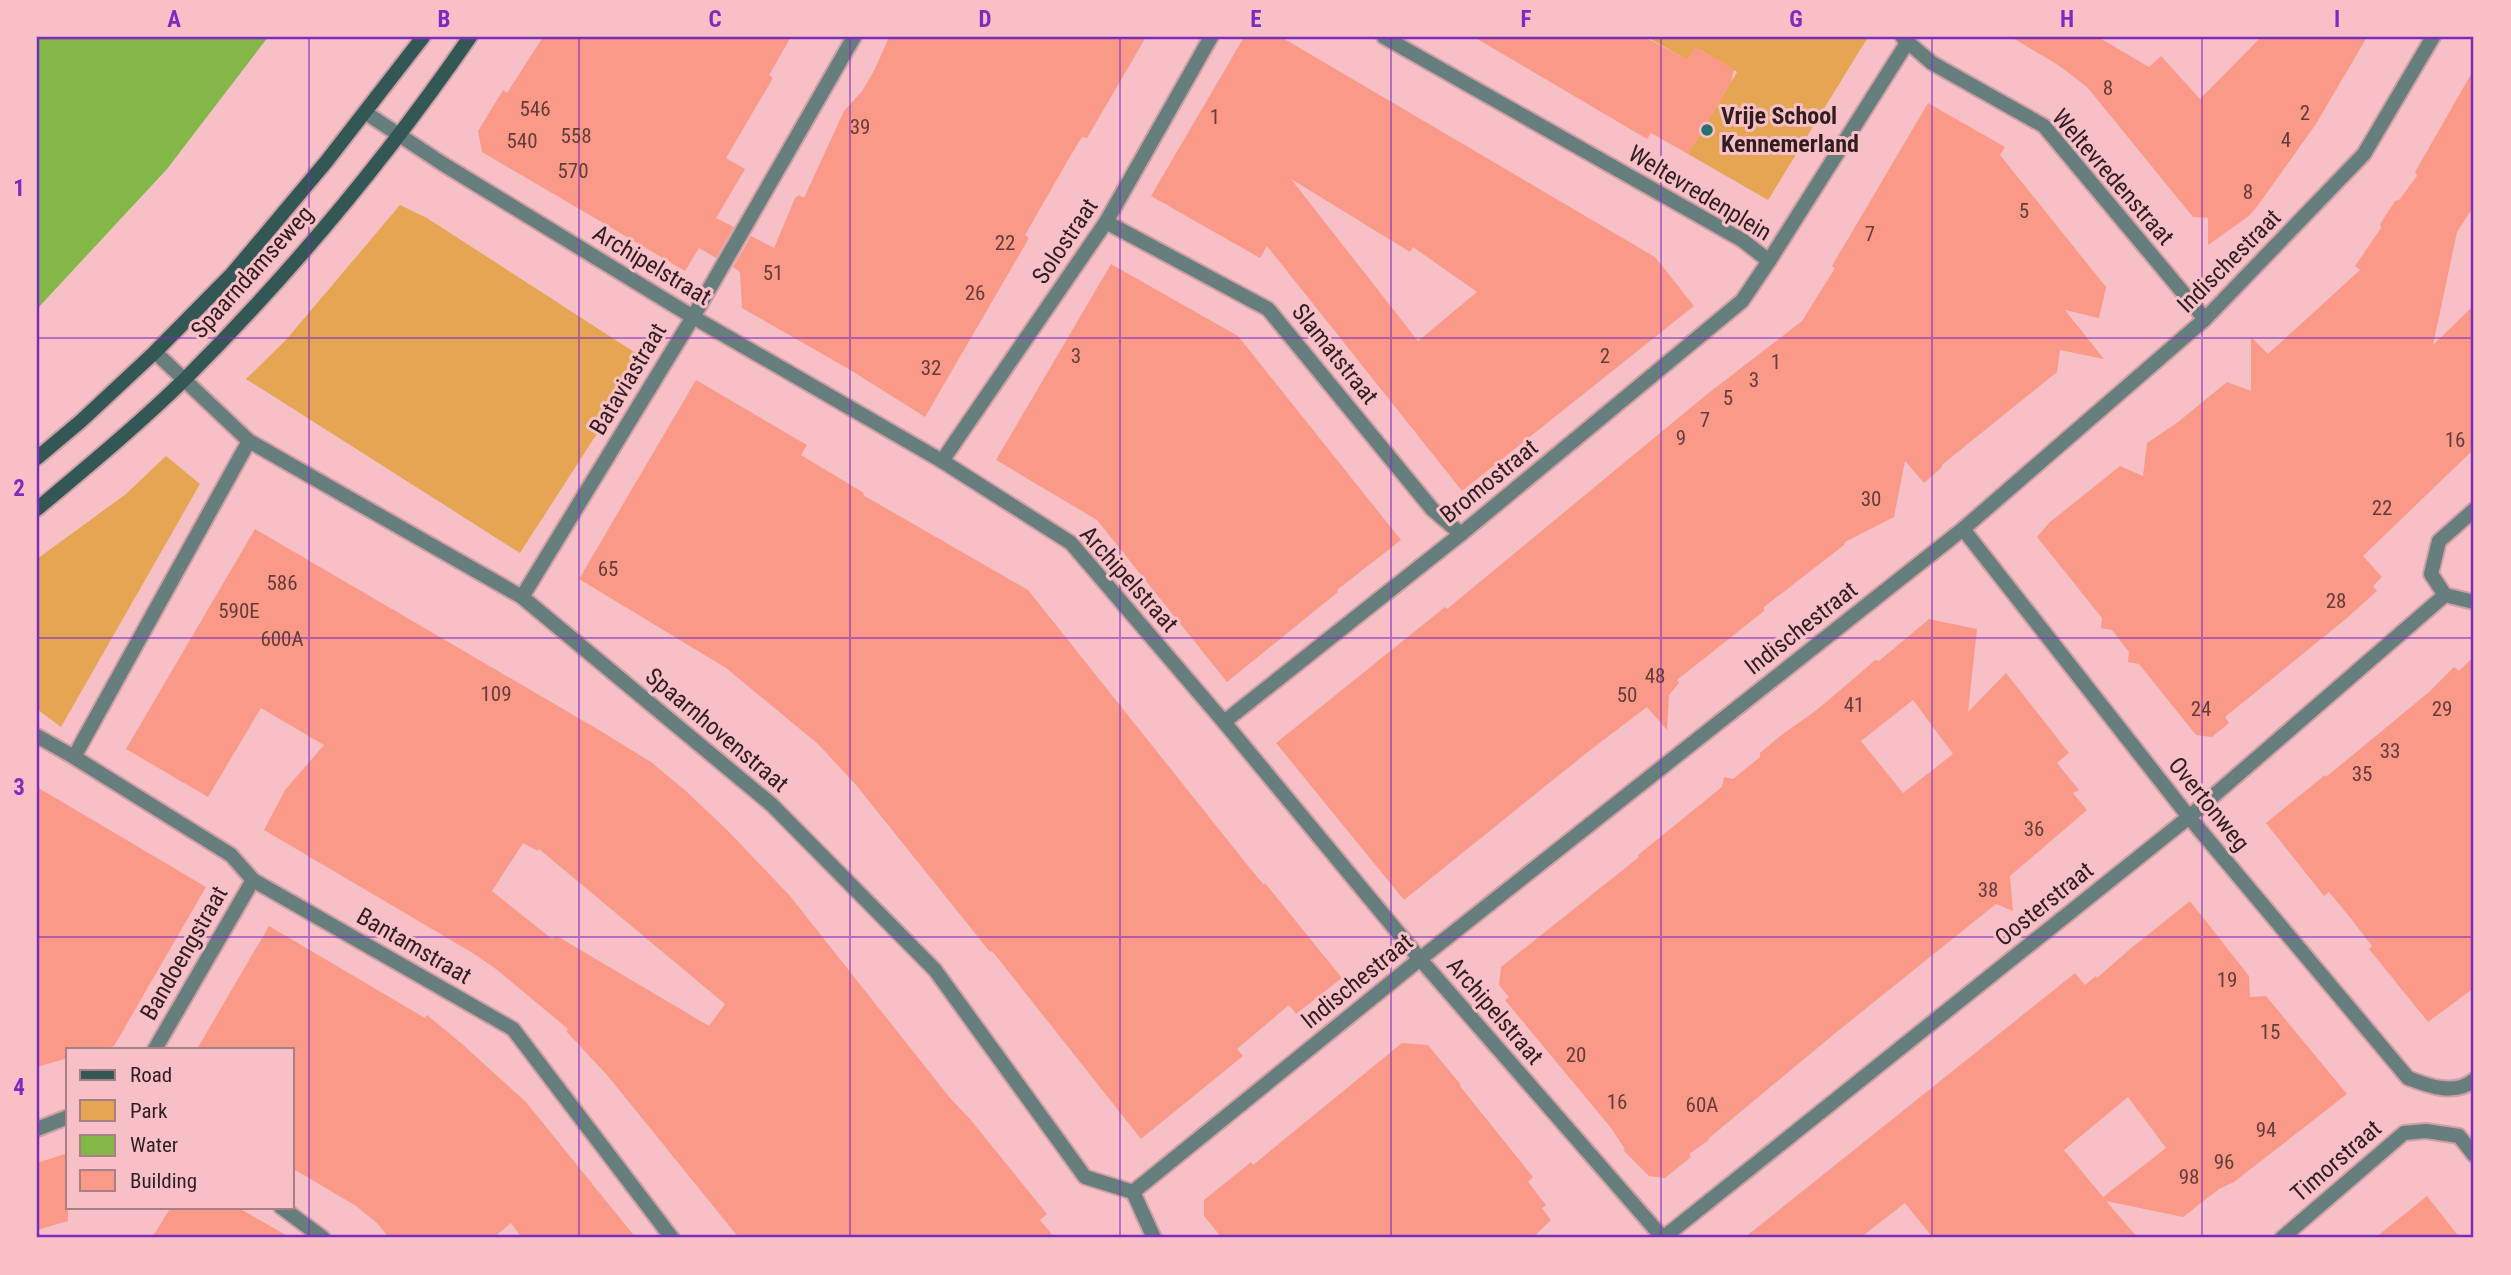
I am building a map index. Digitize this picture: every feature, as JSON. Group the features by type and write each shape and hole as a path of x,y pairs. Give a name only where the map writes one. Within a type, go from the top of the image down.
{"main road":[{"name":"Spaarndamseweg","path":"37,458 155,352 232,274 366,113 423,37"},
{"name":"Spaarndamseweg","path":"37,509 184,379 262,300 399,135 470,37"}],"street":[{"name":"Bataviastraat","path":"522,597 693,317 854,37"},
{"name":"Solostraat","path":"942,461 1106,222 1211,37"},
{"name":"Weltevredenplein","path":"1384,37 1742,240 1769,261 1905,40"},
{"name":"Indischestraat","path":"1133,1192 1420,960 1963,529 2205,319 2364,154 2433,37"},
{"name":"Weltevredenstraat","path":"1905,40 1932,63 2045,126 2205,319"},
{"name":"Archipelstraat","path":"366,113 693,317 942,461 1071,543 1224,722 1420,960 1663,1238"},
{"name":"Slamatstraat","path":"1106,222 1268,309 1432,509 1461,534"},
{"name":"Bromostraat","path":"1224,722 1461,534 1742,302 1769,261"},
{"name":"Spaarnhovenstraat","path":"155,352 249,441 522,597 772,805 935,970 1085,1177 1133,1192"},
{"path":"37,736 74,757 249,441"},
{"path":"2474,510 2440,541 2431,574 2445,595 2474,601"},
{"name":"Overtonweg","path":"1963,529 2189,817 2408,1078 2438,1089 2469,1085 2474,1080"},
{"name":"Oosterstraat","path":"1663,1238 2189,817 2445,595"},
{"name":"Bantamstraat","path":"74,757 230,855 253,880 513,1029 672,1238"},
{"name":"Bandoengstraat","path":"156,1048 253,880"},
{"path":"37,1129 66,1118"},
{"name":"Timorstraat","path":"2282,1238 2404,1133 2426,1131 2459,1136 2474,1155"},
{"path":"1133,1192 1154,1238"},
{"path":"282,1208 323,1238"}],"green space":[{"path":"1647,37 1868,37 1768,200 1688,154 1737,72 1699,49 1687,60"},
{"path":"400,205 427,218 645,359 520,553 246,379 285,341"},
{"path":"166,456 200,484 61,727 37,709 37,559 126,494"}],"water":[{"path":"37,37 268,37 167,169 37,309"}],"building":[{"path":"543,37 791,37 769,75 773,78 726,158 745,169 716,218 734,227 716,258 699,248 685,271 482,152 478,131 503,90 507,93"},
{"path":"889,37 1146,37 1087,138 1082,137 1068,160 1025,235 1029,238 925,417 852,371 742,308 740,272 733,267 751,236 774,248 795,198 799,195 804,198 844,111 862,91"},
{"path":"1244,37 1281,37 1655,257 1694,306 1462,491 1267,246 1260,258 1151,196","holes":["1291,179 1410,252 1413,247 1477,292 1418,341"]},
{"path":"1474,37 1645,37 1687,60 1695,47 1734,69 1731,82 1688,154 1651,133 1647,139"},
{"path":"2011,37 2098,37 2149,67 2161,56 2200,99 2261,37 2367,37 2316,124 2259,204 2249,216 2208,245 2208,218 2193,217 2087,87 2058,65"},
{"path":"2474,69 2474,206 2457,232 2433,345 2474,305 2474,449 2363,556 2382,577 2373,586 2377,591 2225,717 2229,723 2212,737 2196,735 2139,664 2128,662 2129,652 2112,630 2101,628 2102,618 2037,537 2050,522 2120,466 2143,476 2147,443 2227,382 2251,391 2251,337 2268,354 2360,270 2355,266 2381,228 2380,224 2395,201 2399,200 2417,176 2415,172"},
{"path":"1928,103 2005,147 2000,155 2106,287 2099,318 2065,310 2104,359 2060,350 2057,372 1943,464 1924,483 1905,461 1894,517 1845,542 1677,680 1679,683 1669,695 1667,730 1647,707 1404,900 1276,743 1445,607 1447,609 1706,395 1802,321"},
{"path":"1111,264 1238,336 1401,540 1227,682 1097,520 996,460"},
{"path":"696,380 807,445 801,455 864,493 863,495 1028,590 1245,862 1342,978 1296,1014 1289,1005 1237,1049 1243,1056 1141,1139 992,951 990,952 856,785 818,744 726,668 579,579"},
{"path":"255,529 599,730 651,762 686,791 790,896 950,1098 1047,1214 1040,1220 1055,1238 739,1238 607,1075 566,1031 568,1029 496,969 471,952 264,830 285,790 324,745 261,708 208,797 126,749","holes":["523,843 538,851 539,849 725,1004 709,1026 557,936 552,939 492,891"]},
{"path":"1929,619 1977,629 1968,712 2006,673 2069,753 2057,763 2079,790 2073,793 2087,810 2010,876 2013,911 1996,904 1689,1154 1691,1157 1665,1178 1649,1176 1623,1150 1625,1149 1611,1128 1505,1000 1509,997 1499,985 1501,967 1722,787 1724,777 1733,779 1780,736 1818,709 1875,660 1879,661","holes":["1913,700 1953,754 1903,793 1861,741"]},
{"path":"2474,656 2474,988 2428,1022 2369,949 2372,946 2352,920 2329,892 2324,896 2266,823 2429,692 2454,667 2459,671"},
{"path":"37,787 206,887 114,1046 66,1048 66,1059 37,1067"},
{"path":"2190,901 2249,976 2250,997 2266,996 2347,1094 2234,1182 2219,1189 2183,1217 2106,1201 2138,1238 1933,1238 1905,1203 1860,1238 1744,1238 2075,973 2085,985","holes":["2128,1097 2166,1148 2103,1197 2064,1150"]},
{"path":"269,926 425,1018 427,1015 461,1043 526,1102 636,1238 522,1238 511,1223 493,1238 389,1238 377,1223 356,1206 294,1169 294,1048 198,1048"},
{"path":"1402,1043 1428,1045 1533,1177 1528,1182 1546,1205 1542,1208 1551,1220 1532,1238 1222,1238 1204,1216 1204,1200 1251,1162 1253,1165"},
{"path":"66,1154 68,1221 37,1230 37,1163"},
{"path":"2427,1196 2460,1238 2375,1238"},
{"path":"170,1208 239,1208 291,1238 152,1238"}],"place":[{"name":"Vrije School Kennemerland","path":"1707,130"}]}
